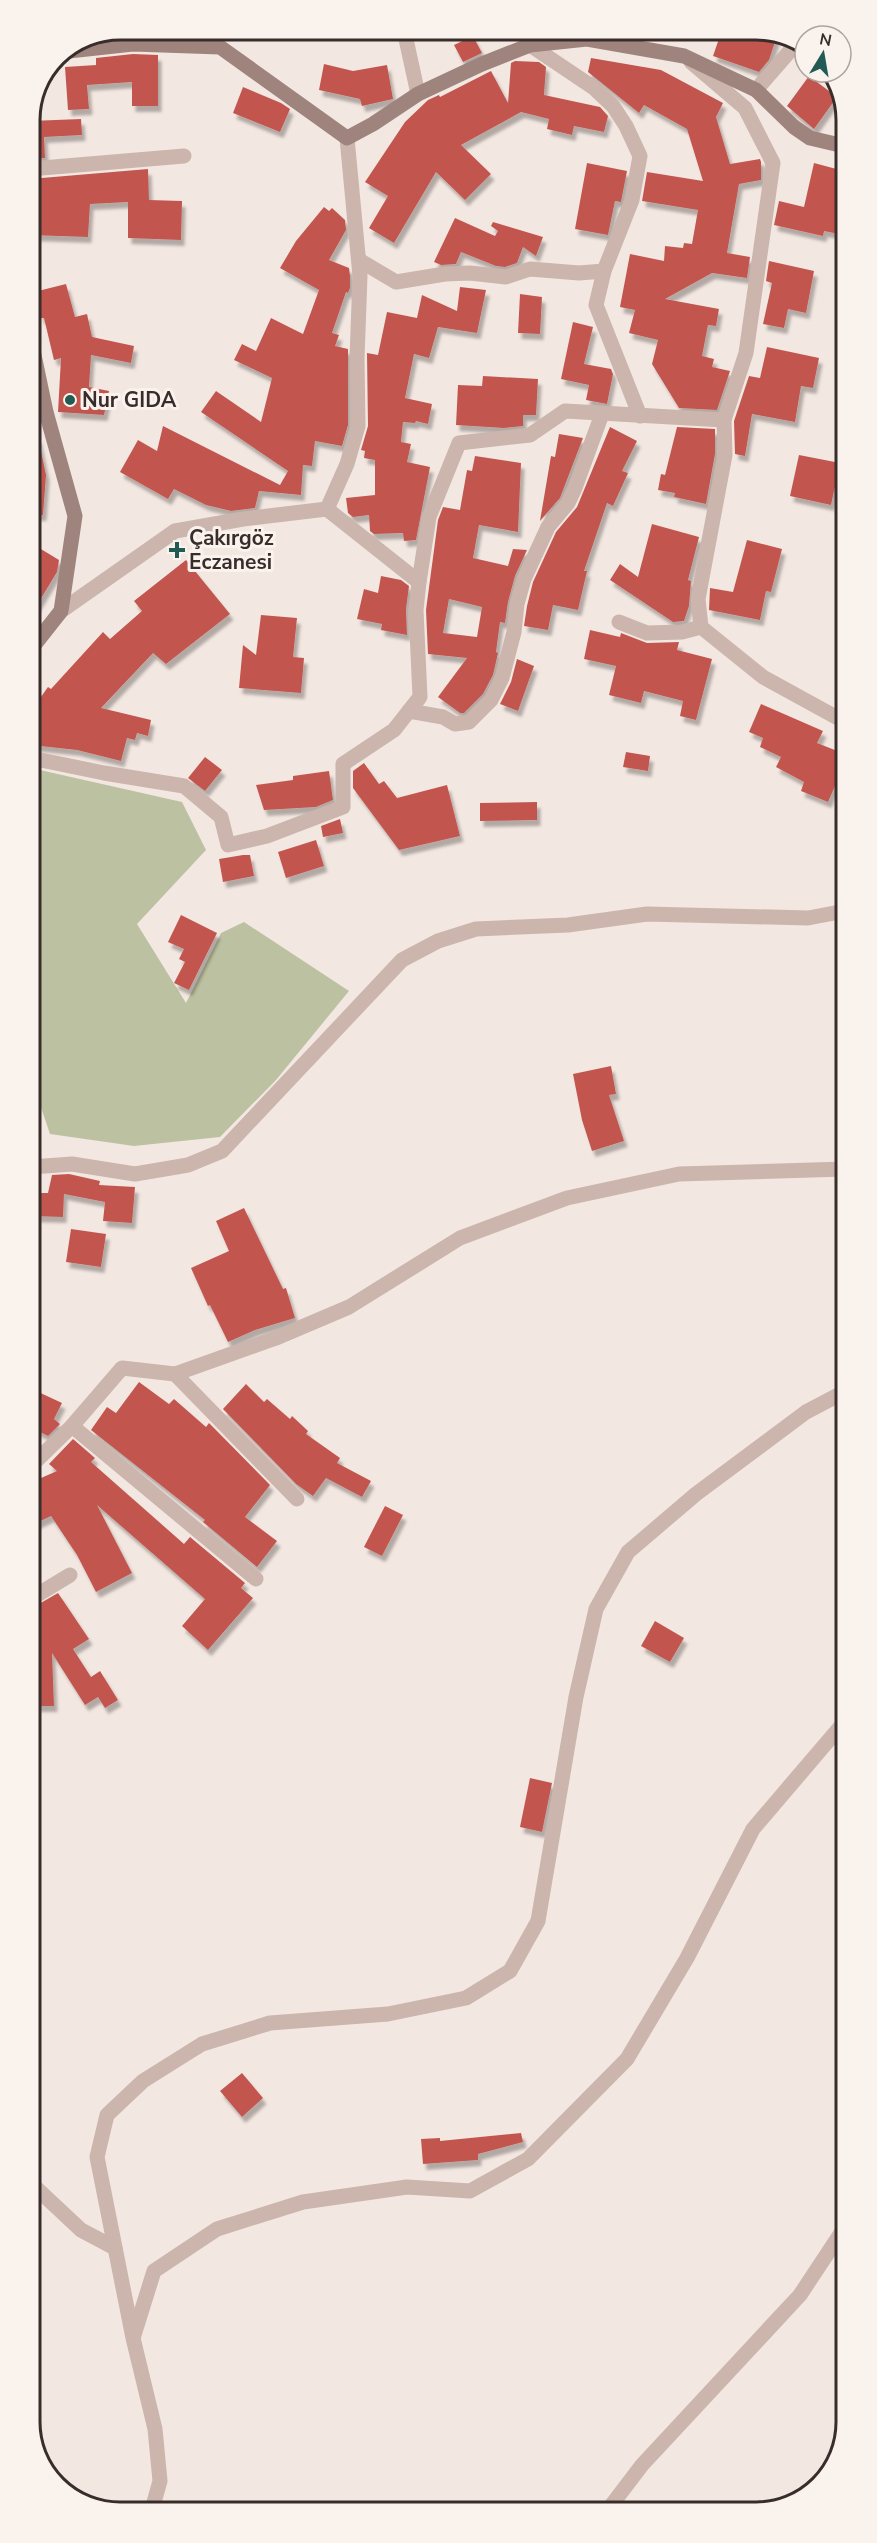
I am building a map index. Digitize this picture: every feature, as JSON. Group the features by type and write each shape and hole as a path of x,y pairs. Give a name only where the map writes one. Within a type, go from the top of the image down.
{"street":[{"path":"406,40 417,94"},
{"path":"347,138 373,124 417,94 530,45 552,41"},
{"path":"617,41 684,56 756,90 794,127 810,138 836,144"},
{"path":"86,49 133,44 220,47 347,138 359,260 358,426 347,464 327,509"},
{"path":"530,45 594,88 613,106 626,126 640,156 632,201 604,271 596,305 640,416"},
{"path":"756,90 791,49"},
{"path":"684,56 745,108 773,163 746,352 724,420 725,455 698,599 702,627 763,677 836,717"},
{"path":"40,168 184,156"},
{"path":"359,260 396,282 445,274 470,273 506,277 530,269 579,273 604,271"},
{"path":"40,384 75,516 61,611"},
{"path":"40,410 46,412"},
{"path":"40,760 184,786 221,818 228,845 267,836 343,807 343,764 394,730 420,697 416,610 419,582 429,517 459,443 530,435 566,411 724,420"},
{"path":"409,711 443,717 455,724 469,722 491,700 502,678 524,579 548,527 568,502 575,488 602,414"},
{"path":"40,638 61,611 175,531 243,519 327,509 419,582"},
{"path":"620,622 647,633 682,632 702,627"},
{"path":"40,1166 72,1164 135,1174 188,1165 222,1151 402,960 438,941 476,929 568,925 647,914 808,918 836,912"},
{"path":"40,1457 72,1426 122,1368 176,1374 276,1338 350,1307 460,1238 567,1198 679,1174 836,1169"},
{"path":"176,1374 297,1499"},
{"path":"154,2502 160,2481 156,2439 97,2157 107,2115 143,2081 202,2044 270,2023 388,2014 466,1998 510,1971 538,1921 576,1697 596,1609 628,1552 696,1494 797,1419 836,1396"},
{"path":"72,1426 256,1580"},
{"path":"40,1593 70,1575"},
{"path":"134,2338 154,2271 217,2229 303,2202 407,2187 470,2191 528,2159 627,2059 687,1958 753,1829 836,1732"},
{"path":"40,2191 81,2229 116,2248"},
{"path":"613,2502 642,2465 800,2295 836,2241"}],"green space":[{"path":"40,770 182,802 206,850 137,924 186,1003 221,933 244,922 349,991 276,1080 220,1137 134,1146 50,1134 40,1105"}],"building":[{"path":"463,41 475,41 482,53 463,62 454,45"},
{"path":"718,41 775,43 769,60 759,72 713,56"},
{"path":"133,54 158,55 158,106 132,106 132,82 87,85 89,109 68,110 65,67 96,65 96,58"},
{"path":"591,58 661,70 723,103 716,117 730,164 760,159 761,180 739,184 727,253 750,257 747,278 712,273 665,299 719,309 716,326 708,325 702,356 714,359 712,367 730,371 717,410 679,408 652,364 658,340 629,333 635,310 620,307 630,254 664,261 665,246 683,248 684,243 692,244 698,210 642,201 647,172 703,181 687,129 644,105 639,113 588,72"},
{"path":"515,61 539,62 546,67 544,95 600,107 608,116 604,132 574,126 572,135 547,129 549,119 521,112 461,145 491,174 465,200 436,172 394,243 369,228 388,196 365,182 405,122 428,100 439,95 440,97 491,71 508,103 511,63"},
{"path":"324,64 353,71 387,65 393,99 362,106 360,99 319,90"},
{"path":"803,84 820,84 831,93 834,99 814,129 787,106"},
{"path":"243,87 290,109 280,132 233,113"},
{"path":"81,119 82,135 44,137 45,158 40,158 40,121"},
{"path":"587,163 627,171 621,202 615,201 608,235 575,229"},
{"path":"814,163 836,169 836,233 824,231 823,236 774,225 779,201 804,207"},
{"path":"148,169 149,200 182,201 181,240 128,238 128,202 90,204 88,237 40,235 40,178"},
{"path":"324,207 329,211 332,208 345,220 346,230 329,260 349,268 350,276 350,288 348,293 346,292 332,333 339,335 335,346 348,349 348,425 342,446 315,441 312,466 303,465 301,495 259,491 255,508 231,511 206,505 174,489 168,499 120,472 138,440 157,451 163,426 280,485 288,471 201,412 216,391 261,422 272,378 234,360 242,344 256,351 271,318 303,334 319,290 280,268 296,241"},
{"path":"455,218 495,236 498,231 491,226 493,222 543,237 536,256 523,247 517,263 505,267 496,266 461,252 456,264 441,265 434,262"},
{"path":"769,261 814,271 806,313 788,309 784,328 763,324 772,283 766,281"},
{"path":"66,284 75,317 87,314 92,337 134,346 131,363 91,355 89,387 109,391 104,415 58,412 61,358 54,360 44,318 41,318 40,314 40,290"},
{"path":"460,287 486,290 477,333 438,327 429,358 414,354 405,398 432,404 428,424 416,421 415,423 403,422 401,442 411,444 407,462 430,467 416,540 404,541 403,533 374,534 370,531 369,515 353,517 348,513 346,498 375,495 375,460 364,458 365,451 361,450 368,426 367,353 378,355 387,312 417,318 422,295 457,311"},
{"path":"520,294 542,297 540,334 518,333"},
{"path":"573,322 593,327 584,364 611,369 613,374 607,404 586,400 589,385 561,379"},
{"path":"767,347 819,358 813,388 801,386 795,422 752,414 745,456 735,454 734,421 749,376 760,378"},
{"path":"483,376 538,379 536,415 523,415 523,426 504,428 456,425 458,385 482,386"},
{"path":"610,427 637,441 622,471 628,473 613,506 607,503 584,571 587,571 578,610 553,605 548,630 524,626 533,582 556,532 577,507"},
{"path":"677,427 715,429 715,454 706,504 674,497 675,493 658,490 661,474 665,475"},
{"path":"559,434 583,438 560,498 540,521 551,456 555,457"},
{"path":"40,446 46,475 43,515 40,515"},
{"path":"799,455 836,462 836,482 831,505 790,496"},
{"path":"475,456 521,463 518,532 479,525 473,558 508,566 513,549 527,550 515,576 505,623 500,622 496,652 498,653 493,675 483,694 464,713 460,713 438,697 467,658 428,654 426,610 438,520 443,507 460,510 467,470 472,471","holes":["449,599 482,607 477,637 443,633"]},
{"path":"652,524 699,537 688,580 691,581 689,606 684,621 673,622 610,580 620,564 638,577"},
{"path":"747,540 782,549 771,592 766,591 760,620 709,610 710,588 733,592"},
{"path":"40,548 59,560 57,572 40,600"},
{"path":"186,560 230,614 166,664 153,653 101,708 151,720 148,736 137,733 135,740 127,738 121,761 77,750 40,746 40,698 48,687 51,689 103,632 110,639 142,611 134,601"},
{"path":"381,576 401,580 409,586 406,609 407,635 381,630 382,624 357,619 364,589 378,593"},
{"path":"261,615 297,618 293,657 304,658 301,693 239,688 243,645 256,655"},
{"path":"590,630 620,637 621,633 647,643 679,642 677,650 712,659 696,720 680,716 683,701 644,691 641,703 609,695 616,666 584,659"},
{"path":"517,659 534,666 518,711 500,704 511,682"},
{"path":"761,704 823,731 817,743 836,750 836,784 828,802 801,791 804,782 776,767 781,757 760,747 763,738 749,732"},
{"path":"626,752 650,756 648,771 623,767"},
{"path":"205,757 222,770 205,791 188,778"},
{"path":"364,763 379,784 384,781 397,798 447,785 460,836 399,850 353,788 353,771"},
{"path":"329,771 333,800 316,807 264,810 256,785 293,780 293,776"},
{"path":"537,802 537,820 480,821 480,803"},
{"path":"340,819 343,833 323,837 321,826"},
{"path":"316,840 324,866 286,878 278,852"},
{"path":"250,855 254,876 223,882 219,859"},
{"path":"181,915 217,933 189,990 174,983 185,962 179,959 184,949 168,942"},
{"path":"611,1066 616,1094 609,1095 624,1141 592,1151 582,1120 573,1074"},
{"path":"69,1174 100,1181 99,1185 135,1187 132,1223 103,1221 105,1202 64,1194 63,1217 40,1216 40,1193 48,1193 52,1175"},
{"path":"244,1208 283,1289 286,1288 295,1318 255,1330 228,1342 191,1268 229,1251 216,1221"},
{"path":"71,1229 106,1234 101,1267 66,1262"},
{"path":"139,1382 169,1404 174,1399 206,1427 209,1423 270,1485 245,1517 277,1541 257,1567 203,1522 205,1520 91,1430 107,1407 116,1413"},
{"path":"246,1384 264,1402 267,1399 290,1419 292,1416 308,1431 306,1434 340,1458 337,1463 371,1481 362,1497 326,1478 313,1496 296,1484 223,1409"},
{"path":"40,1393 62,1403 54,1419 60,1424 48,1436 40,1432"},
{"path":"73,1439 95,1458 91,1462 184,1544 190,1537 245,1583 241,1588 253,1598 208,1650 182,1626 205,1599 97,1505 132,1573 96,1592 77,1555 51,1516 40,1521 40,1478 57,1471 49,1464"},
{"path":"385,1506 403,1515 382,1556 364,1547"},
{"path":"58,1593 89,1639 73,1649 91,1677 100,1671 118,1700 105,1708 98,1697 85,1705 52,1653 54,1706 40,1706 40,1603"},
{"path":"655,1621 684,1638 670,1662 641,1646"},
{"path":"530,1778 552,1783 542,1832 520,1827"},
{"path":"242,2073 263,2098 242,2117 220,2091"},
{"path":"521,2133 523,2142 478,2154 478,2160 423,2164 421,2139 440,2138 440,2141"}],"place":[{"name":"Nur GIDA","path":"70,400"},
{"name":"Çakırgöz Eczanesi","path":"177,550"}]}
